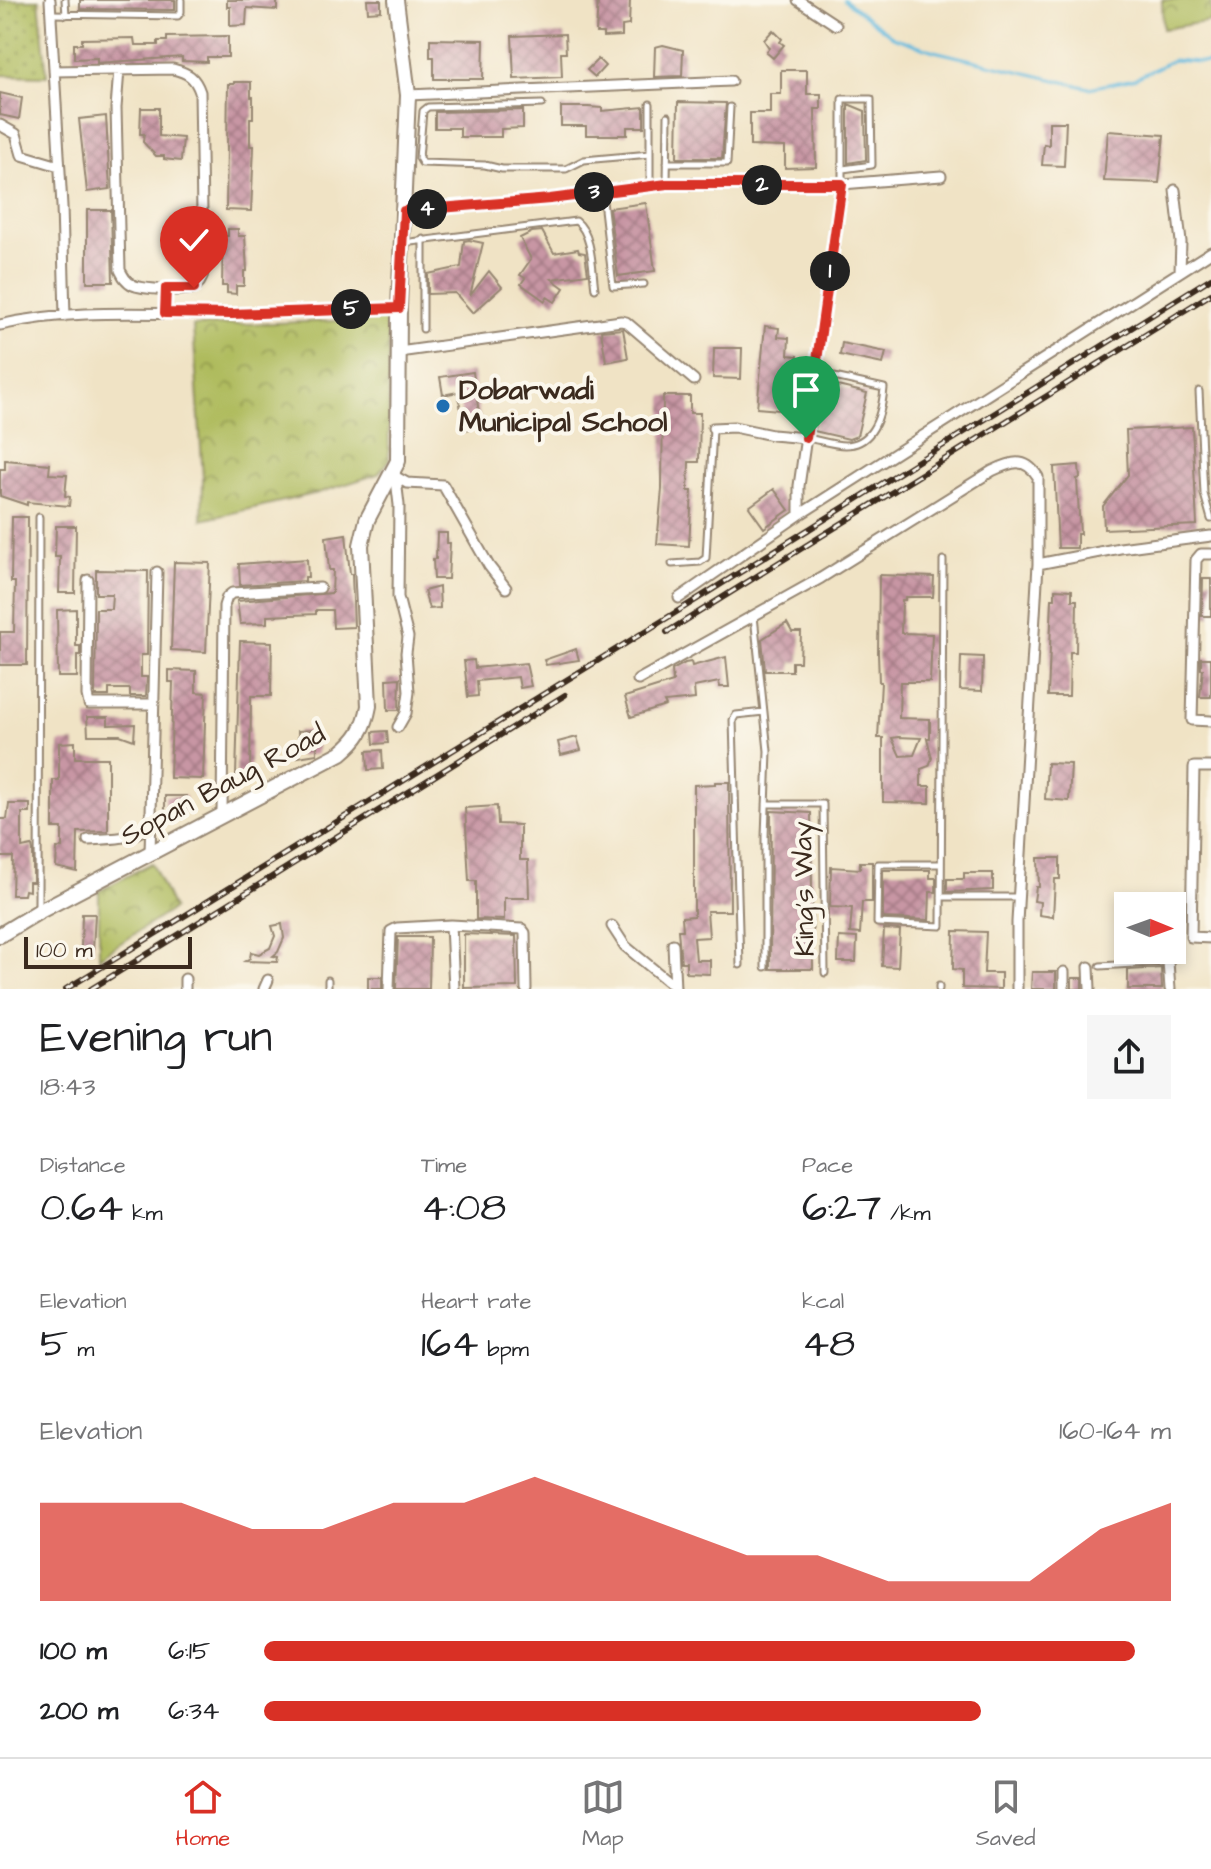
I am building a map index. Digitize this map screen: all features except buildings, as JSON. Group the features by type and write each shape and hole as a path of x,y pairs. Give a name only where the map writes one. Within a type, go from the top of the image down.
{"street":[{"path":"50,0 65,316"},
{"name":"Sopan Baug Road","path":"0,935 341,753 356,741 366,724 369,706 361,545 367,520 395,474 398,461 399,308 408,95 396,0"},
{"path":"798,0 836,25"},
{"path":"54,71 173,69 188,73 196,82 200,92 203,273 202,281 194,288 134,286 120,270 116,108 119,70"},
{"path":"408,95 731,81"},
{"path":"0,125 16,134 22,155 59,166"},
{"path":"404,211 550,199 667,184 842,184 941,176"},
{"path":"799,515 799,486 842,184"},
{"path":"1175,190 1181,242 1180,271"},
{"path":"679,598 799,515 1211,252"},
{"path":"165,313 166,288"},
{"path":"0,325 41,317 399,308"},
{"path":"399,352 621,321 694,380"},
{"path":"713,428 734,427 806,438"},
{"path":"638,680 821,578 967,486 1010,463 1021,461 1032,467 1038,477 1038,564 1018,897 1017,989"},
{"path":"395,474 407,483 443,485 457,504 489,566 506,588"},
{"path":"395,474 399,505 398,597 408,637 409,692 406,713 398,727"},
{"path":"1038,564 1120,548 1211,536"},
{"path":"1211,554 1201,554 1196,560 1192,720 1211,721"},
{"path":"150,854 157,572"},
{"path":"88,580 89,704 154,704"},
{"path":"222,814 224,606 227,597 232,593 320,588"},
{"path":"1211,767 1194,767 1191,937 1211,938"},
{"path":"88,840 132,836 142,832 150,823"},
{"path":"389,989 391,931 451,925 522,929 525,933 526,989"},
{"path":"451,925 454,989"},
{"path":"612,926 625,946 675,988"},
{"path":"673,944 675,988"},
{"path":"1168,964 1170,989"},
{"path":"1090,989 1094,966"},
{"path":"1064,972 1064,989"}],"lane":[{"path":"65,0 66,15"},
{"path":"51,14 178,16 181,0"},
{"path":"842,184 842,99 871,99 872,165 843,169"},
{"path":"542,104 428,107 423,111 419,158 422,163 485,165 502,169 566,169 584,160 650,154"},
{"path":"650,104 650,186"},
{"path":"667,163 727,163 730,107"},
{"path":"667,184 668,116"},
{"path":"602,191 613,286 644,284"},
{"path":"402,243 576,221 583,226 588,242 595,289"},
{"path":"423,239 423,329"},
{"path":"806,438 847,446 861,440 872,432 880,419 883,403 884,388 815,373"},
{"path":"1199,391 1204,494 1211,519"},
{"path":"672,564 700,562 706,558 713,428"},
{"path":"38,912 39,517"},
{"path":"941,864 878,864 877,923 941,926 943,560"},
{"path":"754,615 768,751 765,967"},
{"path":"740,965 733,720 736,715 764,712"},
{"name":"King's Way","path":"766,804 823,804 825,973"},
{"path":"941,897 1018,897"},
{"path":"1094,966 1131,964"},
{"path":"328,980 328,989"}],"green space":[{"path":"0,0 39,0 47,76 0,75"},
{"path":"1162,0 1211,0 1211,21 1163,29"},
{"path":"388,319 389,461 378,474 318,493 202,520 203,479 193,326"},
{"path":"152,863 173,909 99,957 99,891"}],"waterway":[{"path":"844,0 893,37 934,51 1089,88 1134,79 1173,60 1211,63"}],"railway":[{"path":"66,989 1211,278"},
{"path":"667,632 1211,294"},
{"path":"91,989 565,695"}],"place":[{"name":"Dobarwadi Municipal School","path":"443,406"}],"route":[{"path":"194,288 166,288 165,313 232,314 399,308 404,211 550,199 667,184 842,184 806,438"}]}
